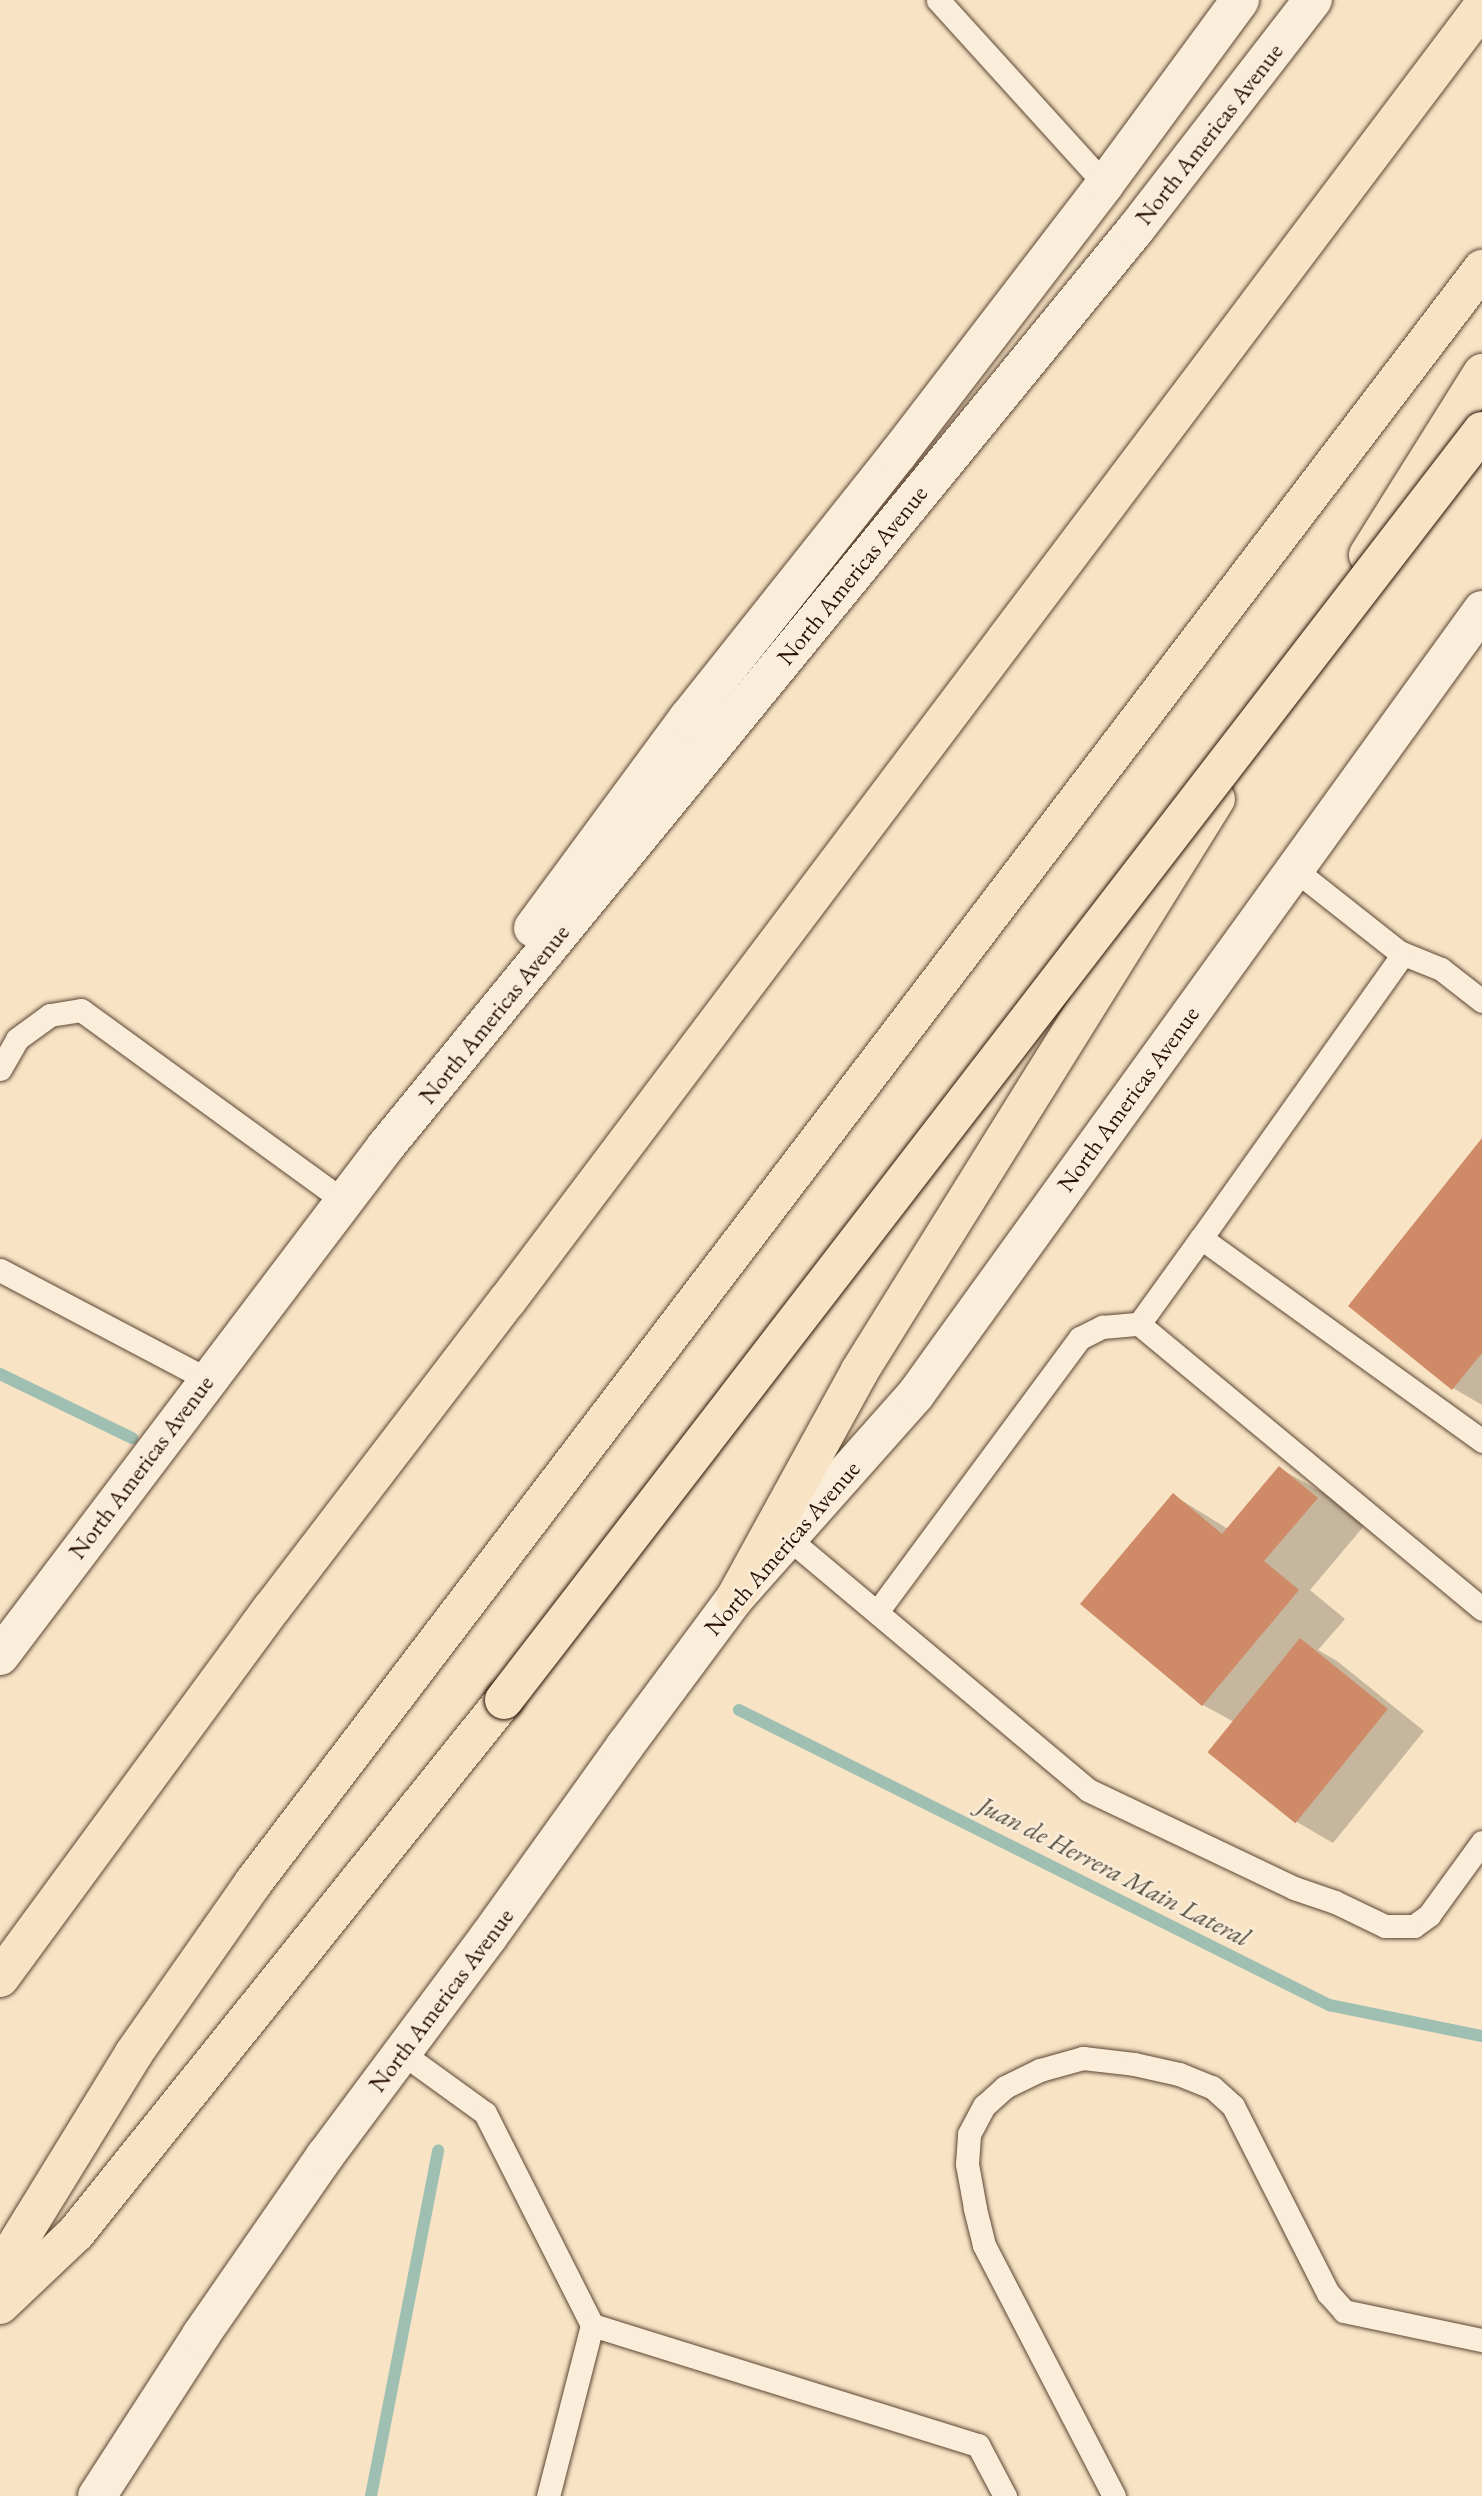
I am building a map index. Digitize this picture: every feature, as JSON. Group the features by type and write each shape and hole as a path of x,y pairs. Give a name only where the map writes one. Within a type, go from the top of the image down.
{"highway":[{"path":"0,1978 272,1608 507,1301 1482,7"},
{"path":"0,2271 134,2053 253,1882 1482,269"},
{"path":"735,1598 859,1372 1482,373"},
{"path":"0,2305 76,2232 504,1700 1482,431"}],"main road":[{"name":"North Americas Avenue","path":"386,1146 467,1017 688,718 898,454 1105,184 1240,0"},
{"name":"North Americas Avenue","path":"0,1656 207,1379 386,1146 1126,240 1313,0"},
{"name":"North Americas Avenue","path":"97,2496 201,2335 325,2156 735,1598 916,1394 1482,610"}],"lane":[{"path":"938,0 1105,184"},
{"path":"1294,869 1403,954 1441,969 1482,1001"},
{"path":"1139,1324 1403,954"},
{"path":"0,1069 18,1039 50,1015 81,1010 344,1201"},
{"path":"1201,1238 1482,1441"},
{"path":"0,1270 207,1379"},
{"path":"877,1612 1080,1338 1102,1327 1139,1324 1482,1609"},
{"path":"788,1538 1088,1790 1294,1888 1335,1902 1385,1926 1414,1926 1429,1916 1482,1842"},
{"path":"402,2053 485,2113 592,2325 548,2496"},
{"path":"1114,2496 984,2245 967,2164 969,2134 984,2106 1004,2087 1040,2070 1083,2059 1096,2060 1179,2074 1212,2087 1233,2106 1328,2293 1344,2311 1482,2340"},
{"path":"592,2325 978,2445 1005,2496"}],"building":[{"path":"1482,1138 1482,1353 1452,1390 1348,1306"},
{"path":"1279,1466 1318,1498 1264,1561 1299,1590 1202,1706 1080,1604 1173,1493 1222,1534"},
{"path":"1300,1638 1388,1709 1295,1823 1207,1752"}],"waterway":[{"name":"Juan de Herrera Main Lateral","path":"0,1374 132,1438"},
{"name":"Juan de Herrera Main Lateral","path":"739,1710 1329,2005 1482,2036"},
{"path":"371,2496 438,2150"}]}
